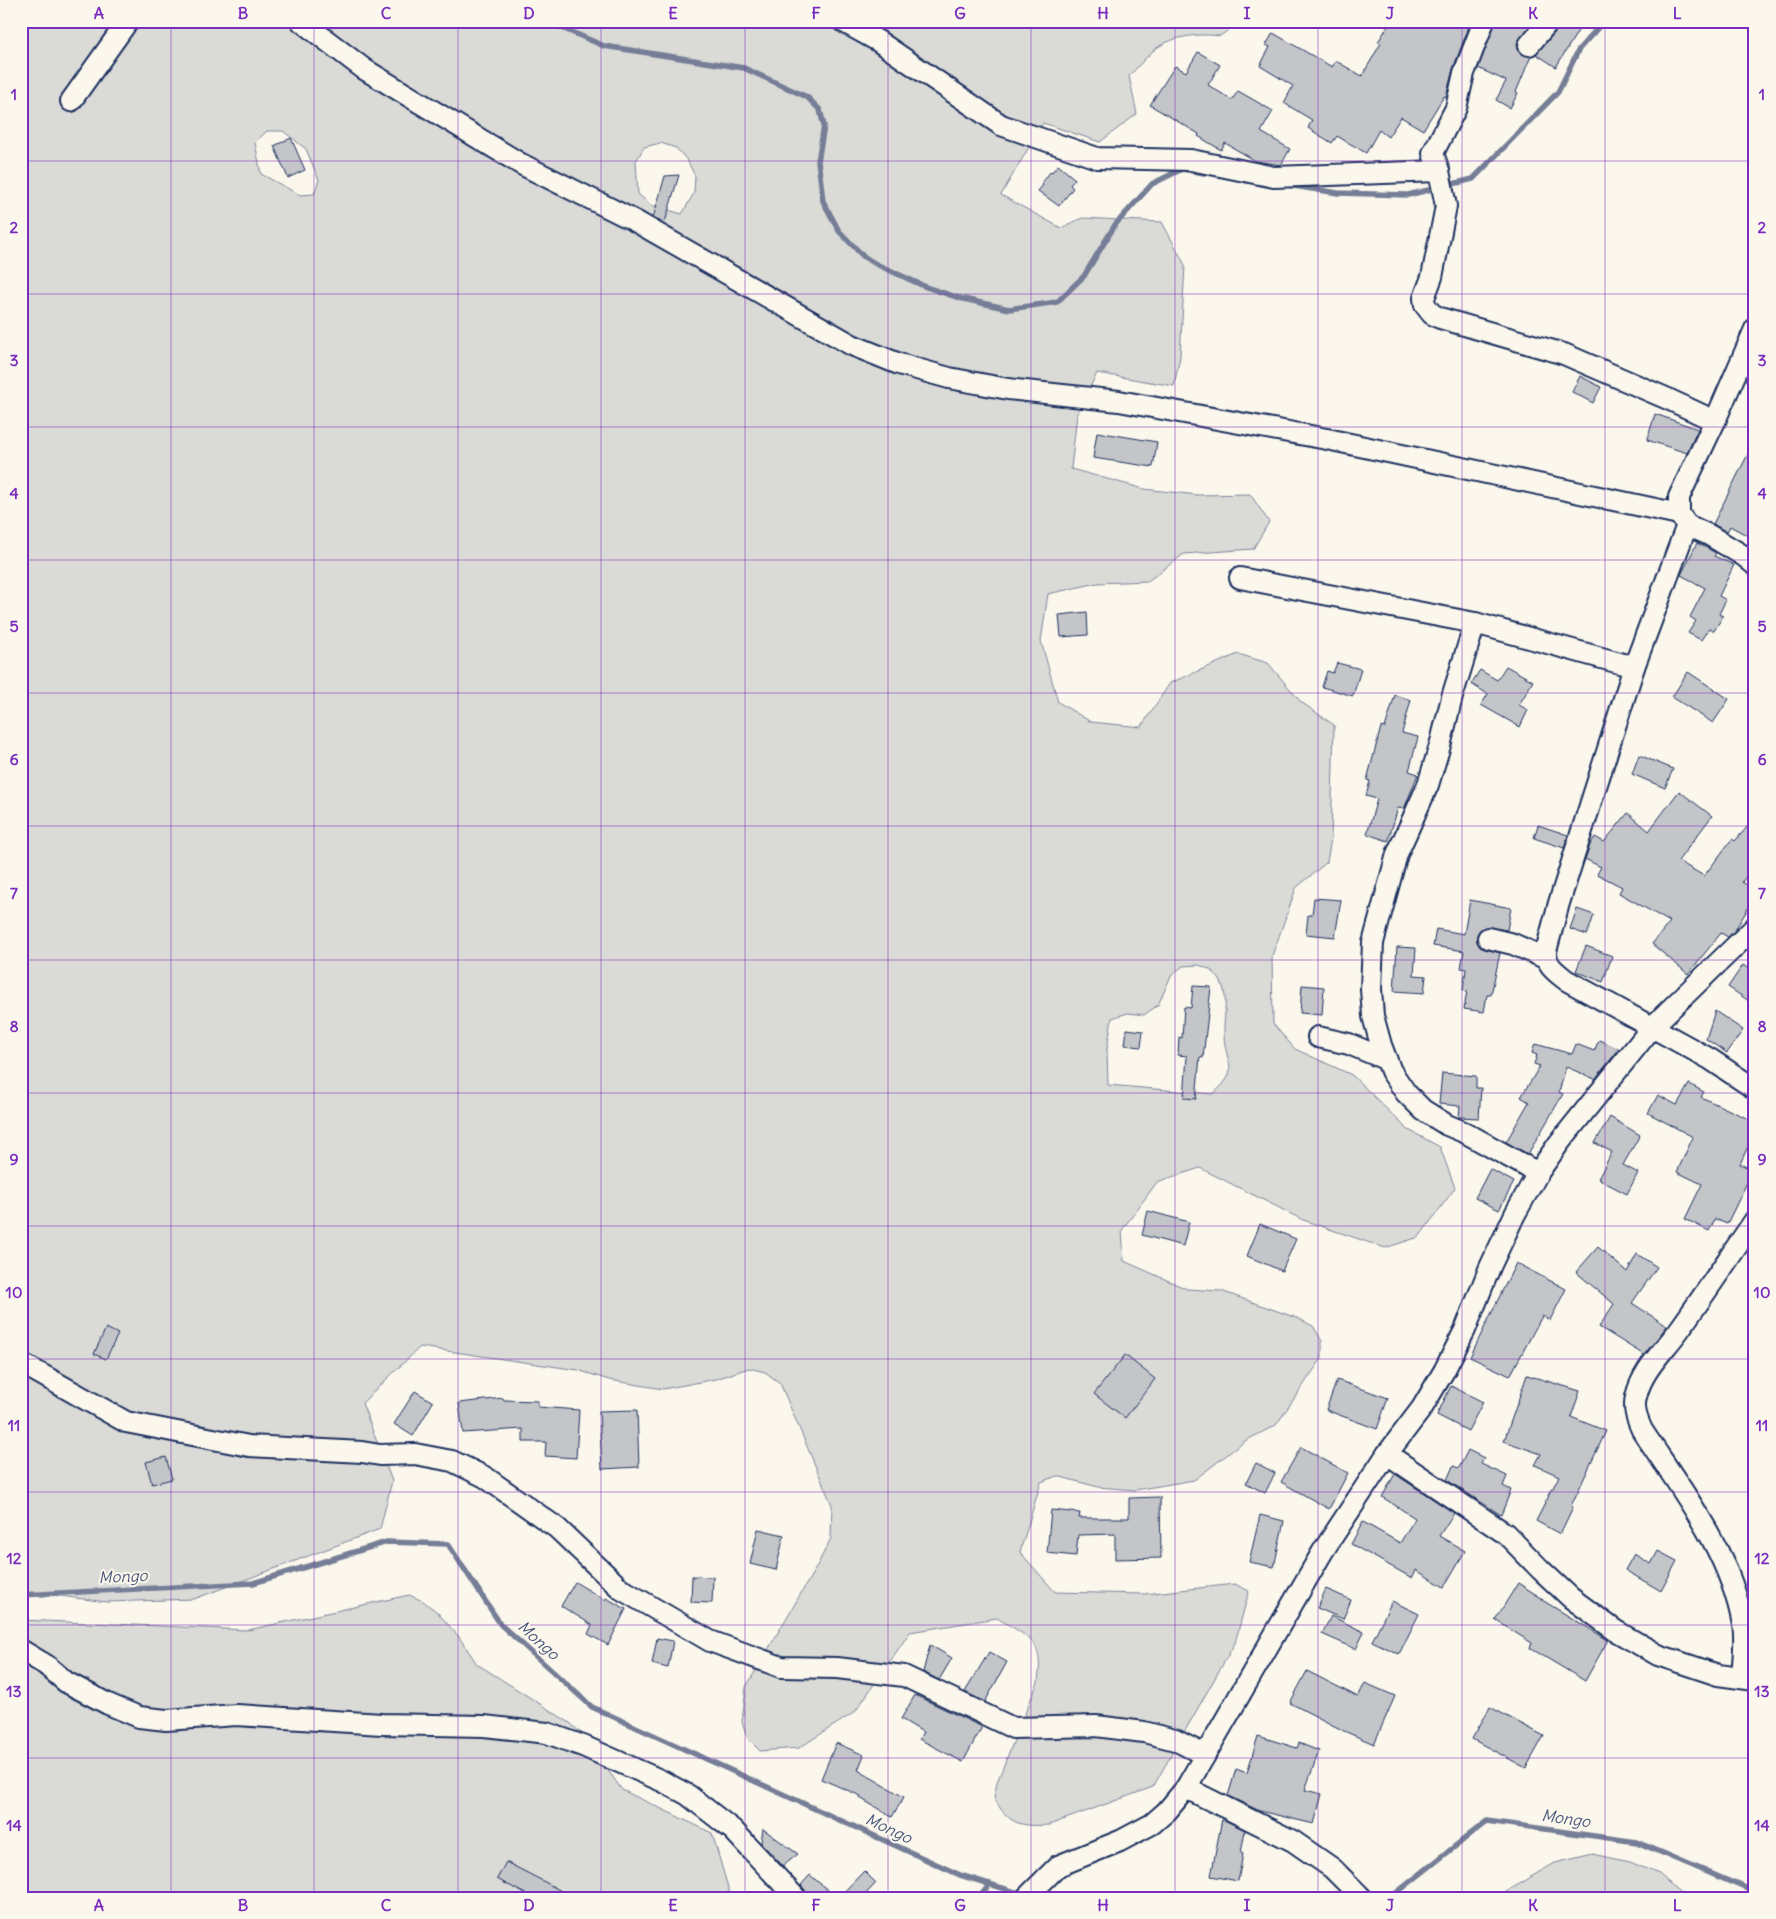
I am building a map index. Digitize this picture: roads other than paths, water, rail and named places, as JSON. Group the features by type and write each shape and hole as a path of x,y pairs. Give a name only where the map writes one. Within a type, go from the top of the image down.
{"street":[{"path":"71,101 128,21"},
{"path":"301,21 364,68 521,164 635,221 852,344 899,364 949,378 1008,390 1119,402 1327,439 1683,520 1744,556 1755,565"},
{"path":"842,21 878,41 1001,125 1097,158 1191,160 1274,177 1439,174"},
{"path":"1484,21 1464,73 1456,108 1433,152 1446,206 1432,277 1424,298 1425,305 1432,314 1440,318 1564,354 1714,421"},
{"path":"1529,45 1549,21"},
{"path":"1537,955 1546,951 1559,903 1683,520 1680,497 1755,329"},
{"path":"1240,578 1475,623 1634,668"},
{"path":"1475,623 1452,697 1428,786 1397,854 1373,943 1371,989 1373,1016 1385,1059 1391,1071 1406,1093 1423,1110 1446,1125 1475,1137 1538,1172"},
{"path":"1026,1898 1058,1866 1120,1841 1152,1824 1168,1811 1186,1788 1322,1551 1387,1454 1422,1408 1444,1372 1465,1330 1490,1267 1515,1214 1538,1172 1653,1026 1755,927"},
{"path":"1488,938 1512,944 1537,955 1566,980 1653,1026 1710,1059 1755,1089"},
{"path":"1318,1037 1349,1044 1385,1059"},
{"path":"1387,1454 1506,1534 1571,1598 1616,1631 1658,1655 1737,1678 1744,1626 1726,1569 1694,1506 1642,1430 1636,1416 1635,1404 1645,1374 1678,1331 1755,1220"},
{"path":"21,1363 126,1422 249,1446 362,1452 380,1455 415,1454 452,1461 485,1476 557,1528 621,1589 710,1641 781,1667 837,1668 904,1676 1013,1728 1096,1726 1144,1732 1175,1740 1205,1754"},
{"path":"21,1650 66,1682 108,1704 139,1717 166,1720 236,1715 382,1724 484,1726 547,1734 592,1749 662,1780 688,1795 733,1830 796,1898"},
{"path":"1186,1788 1293,1841 1332,1868 1362,1898"}],"waterway":[{"path":"546,21 604,46 744,68 807,97 820,110 824,126 818,161 823,201 839,231 863,256 876,264 926,287 959,298 1009,309 1057,302 1084,276 1115,225 1152,184 1182,169 1204,173"},
{"path":"1287,185 1338,193 1408,195 1473,179 1558,92 1579,49 1604,21"},
{"name":"Mongo","path":"21,1595 253,1583 387,1542 448,1544 501,1625 592,1707 960,1875 1025,1895"},
{"name":"Mongo","path":"1390,1898 1487,1821 1637,1842 1752,1891 1755,1894"},
{"path":"979,1898 990,1884"}]}
